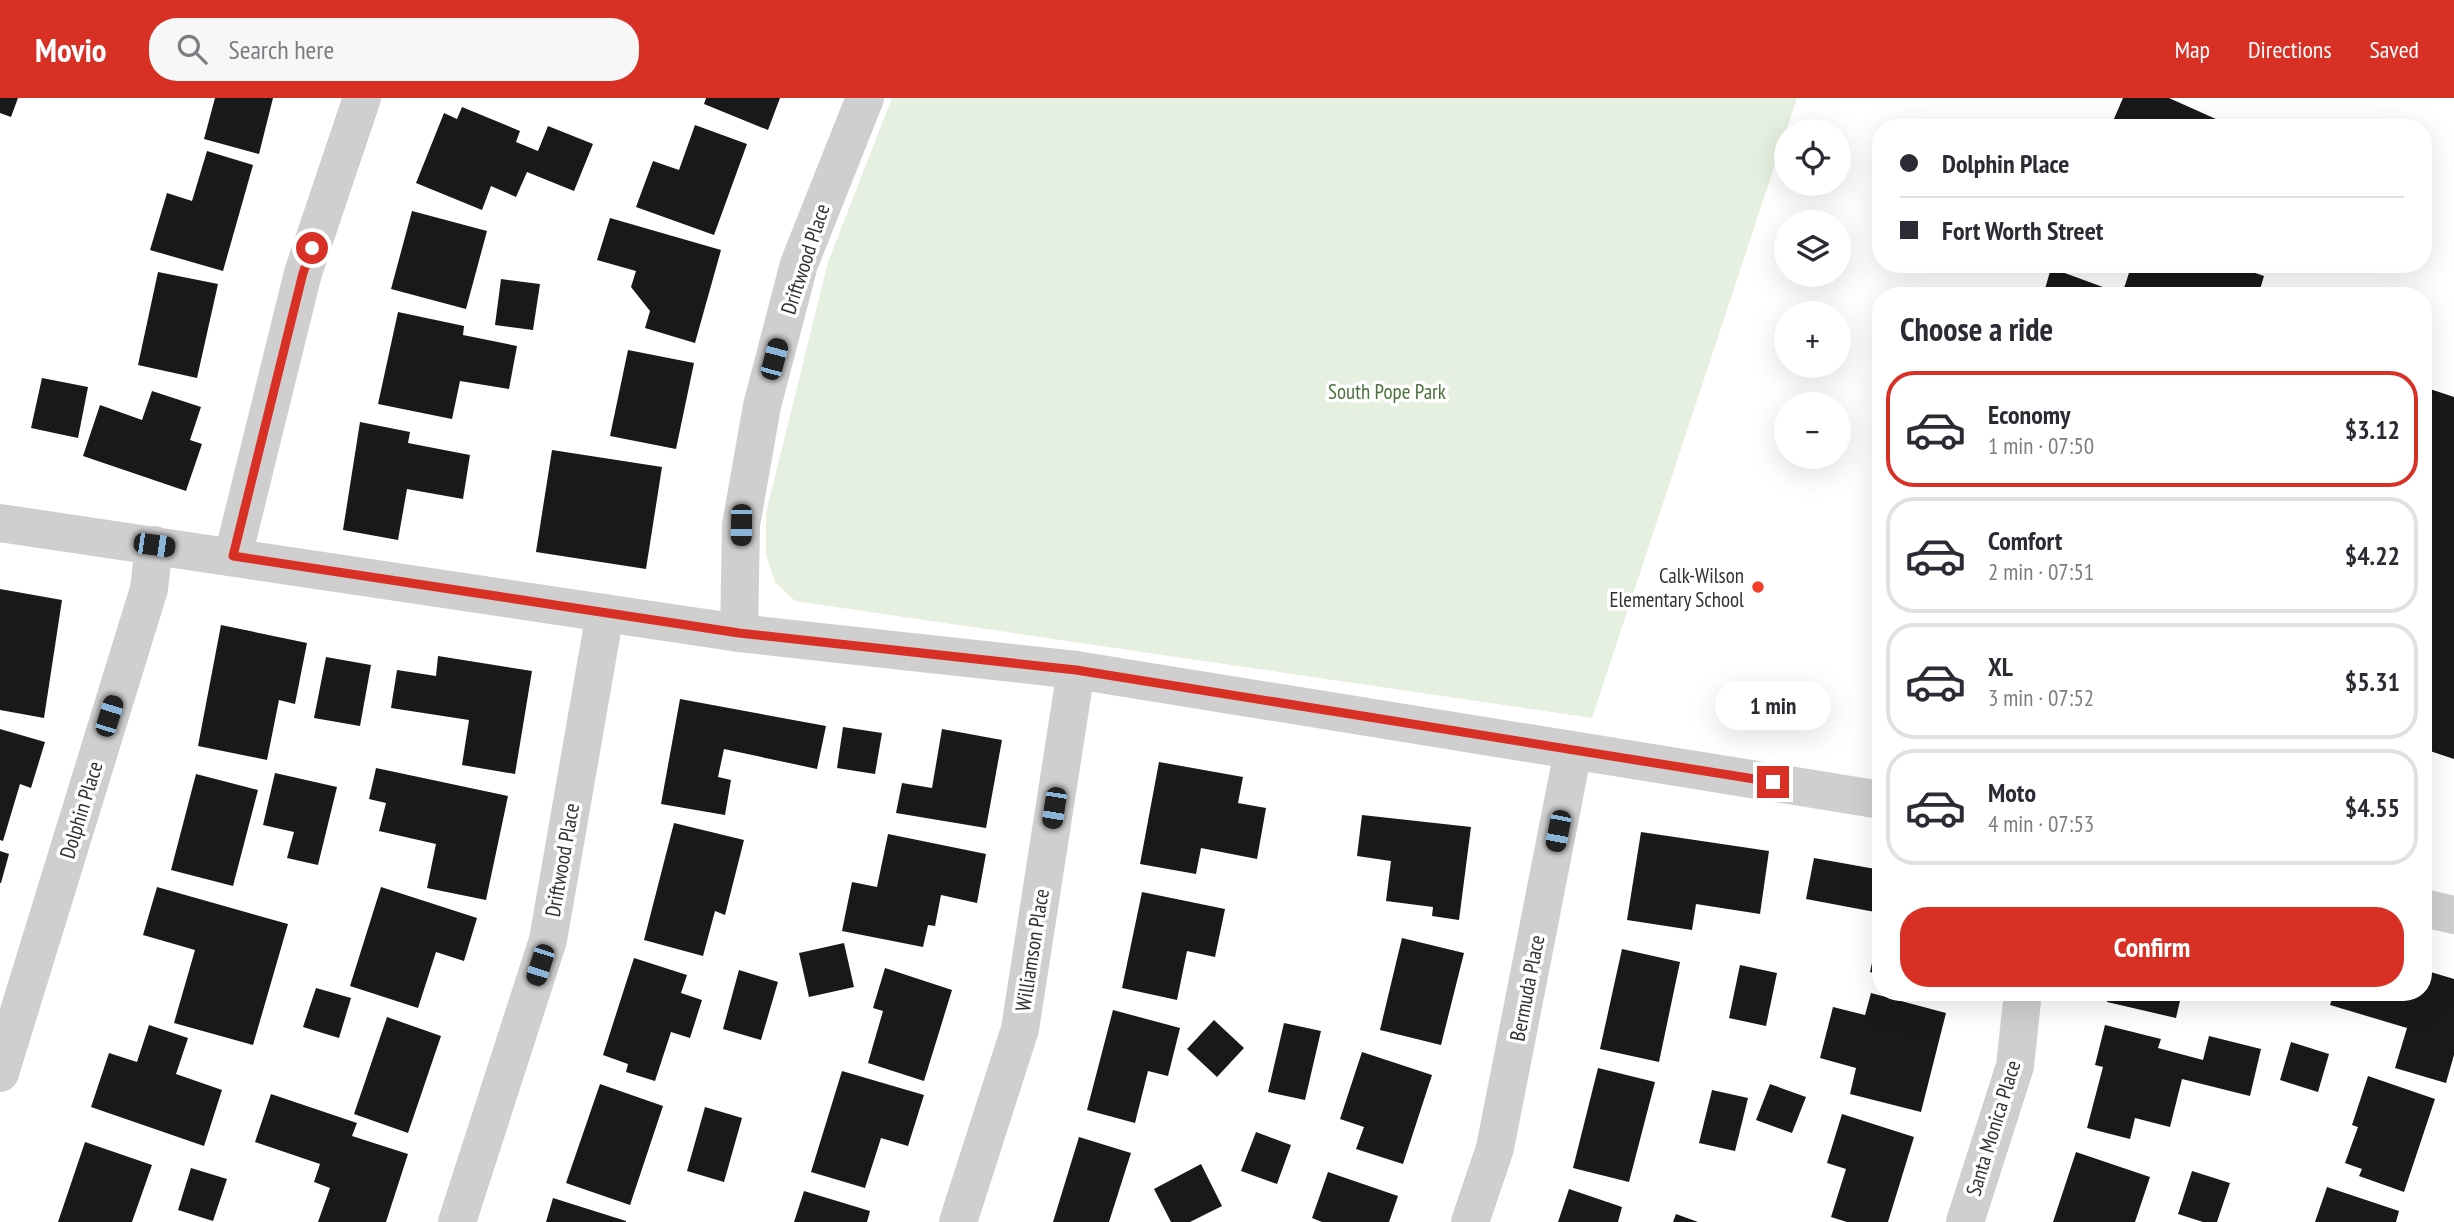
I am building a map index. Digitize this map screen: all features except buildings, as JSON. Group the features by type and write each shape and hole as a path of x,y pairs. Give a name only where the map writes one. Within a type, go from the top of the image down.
{"street":[{"path":"233,556 303,273 362,98"},
{"name":"Driftwood Place","path":"739,633 741,525 762,406 799,264 865,98"},
{"path":"0,523 739,633 1076,670 1872,798"},
{"name":"Dolphin Place","path":"0,1073 149,589 154,545"},
{"name":"Driftwood Place","path":"457,1222 548,940 606,613"},
{"name":"Williamson Place","path":"958,1222 1020,1029 1076,670"},
{"name":"Bermuda Place","path":"1471,1222 1495,1148 1573,751"},
{"path":"2432,910 2454,915"},
{"name":"Santa Monica Place","path":"1965,1222 2015,1066 2022,1001"}],"green space":[{"name":"South Pope Park","path":"892,98 1797,98 1790,119 1774,119 1774,168 1592,718 795,601 775,582 766,555 766,513 828,262"}],"place":[{"name":"Calk-Wilson Elementary School","path":"1758,587"}],"route":[{"path":"312,248 303,273 233,556 739,633 1076,670 1773,782"}]}
